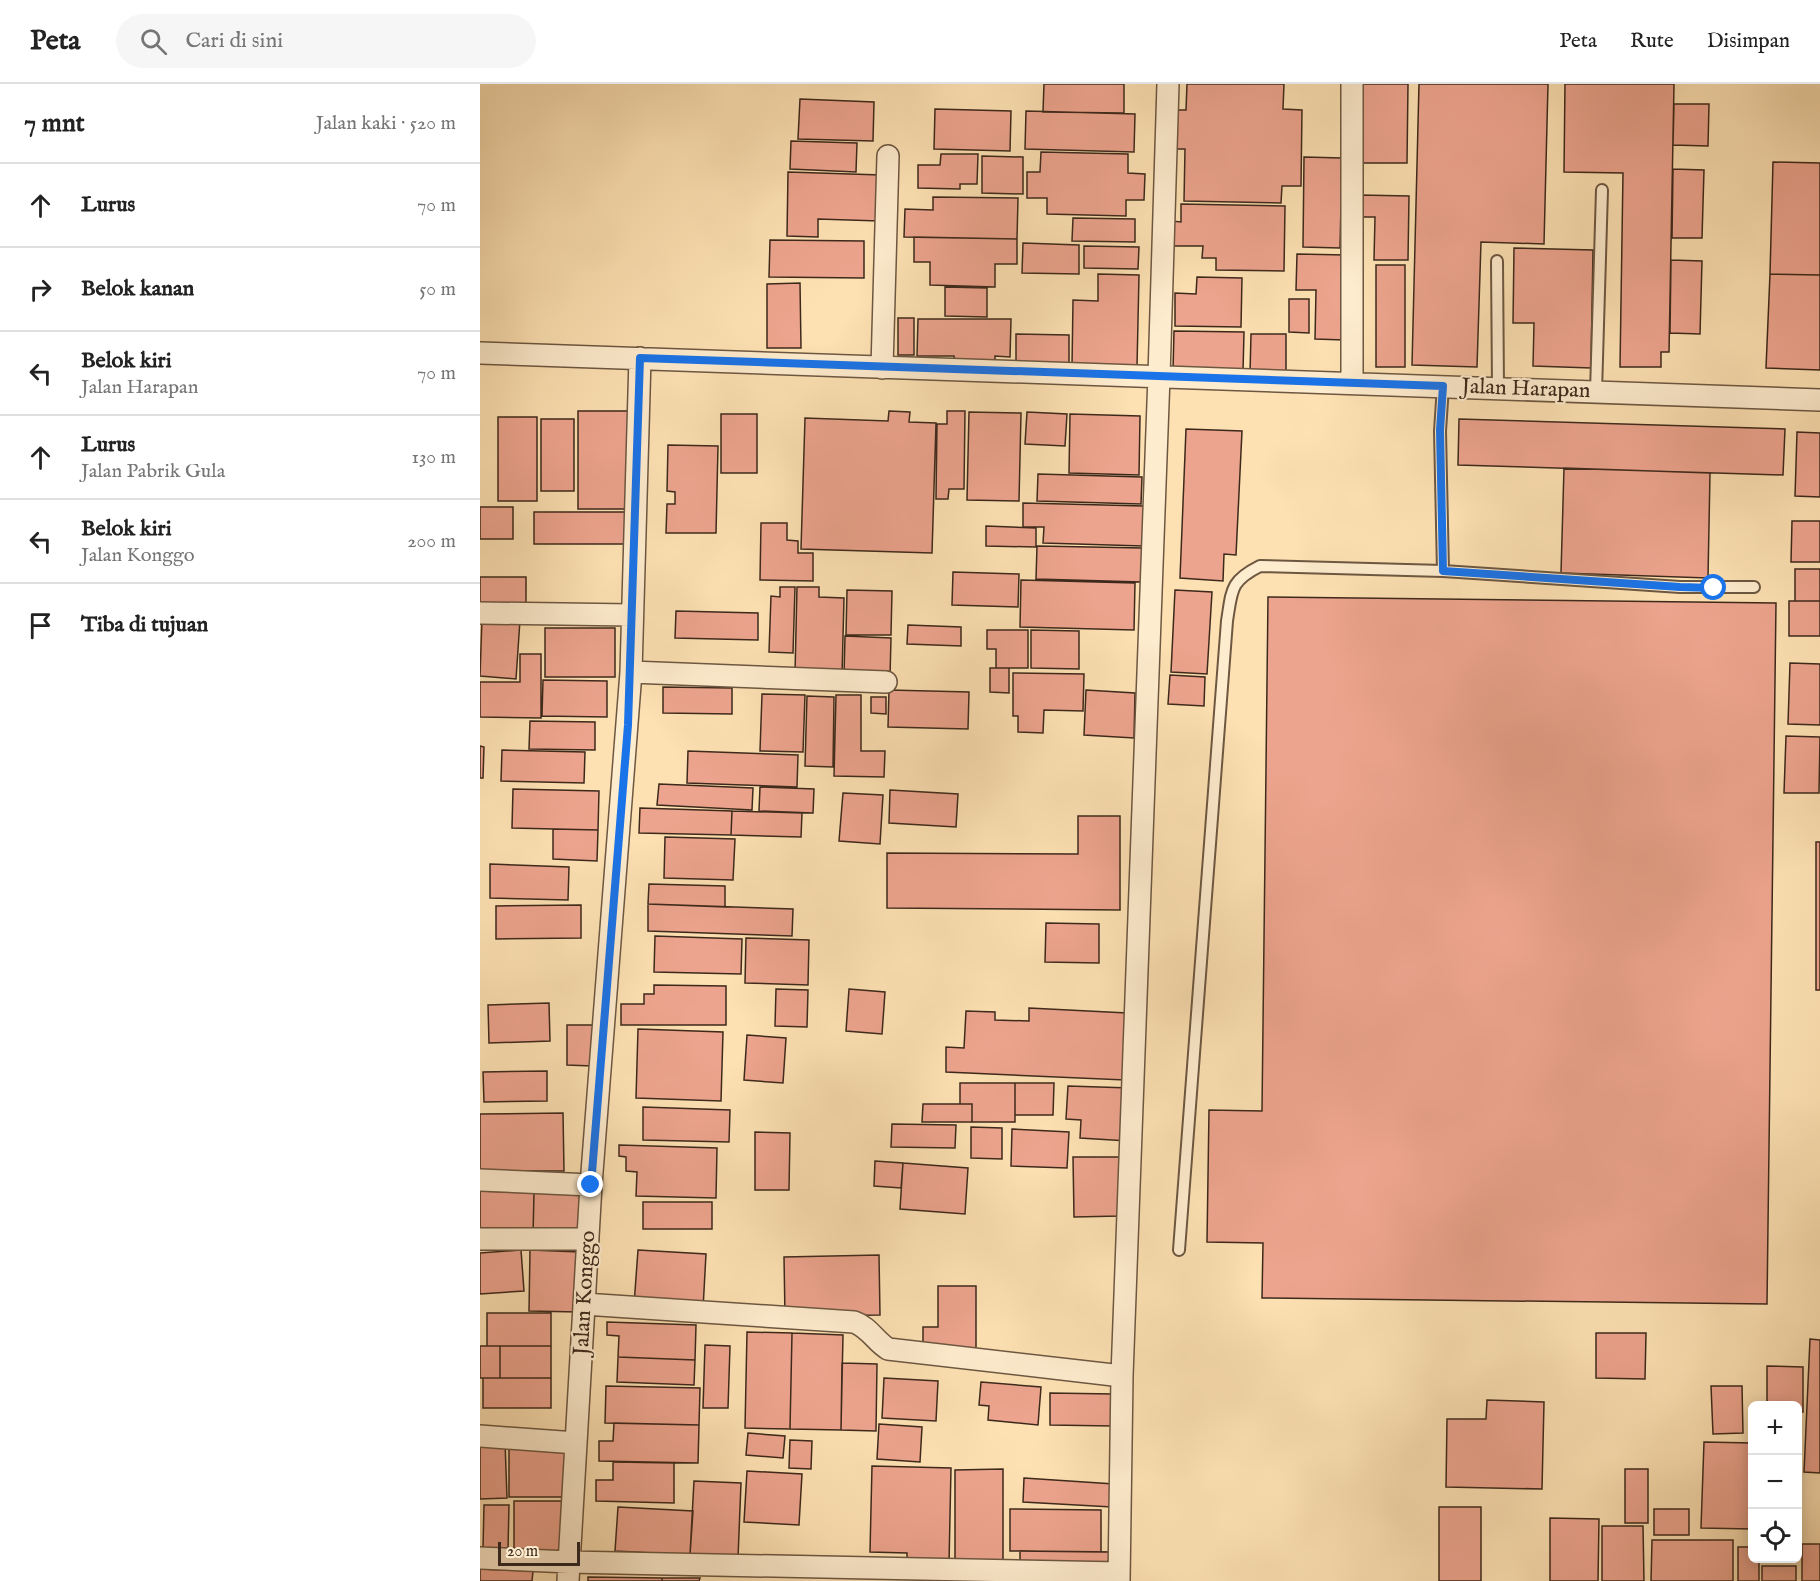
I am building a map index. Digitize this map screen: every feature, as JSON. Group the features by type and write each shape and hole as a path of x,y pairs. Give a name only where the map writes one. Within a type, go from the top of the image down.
{"street":[{"path":"480,1558 568,1571 1119,1577 1122,1376 1168,84"},
{"path":"1352,84 1352,383"},
{"path":"882,368 888,156"},
{"name":"Jalan Harapan","path":"480,353 1820,399"},
{"name":"Jalan Konggo","path":"568,1571 591,1185 631,672 640,358"},
{"path":"480,613 632,615"},
{"path":"631,672 886,682"},
{"path":"480,1180 591,1185"},
{"path":"480,1239 588,1239"},
{"path":"584,1304 854,1322 863,1325 879,1344 888,1349 1122,1376"},
{"path":"480,1436 576,1443"}],"lane":[{"path":"1596,392 1602,190"},
{"path":"1497,261 1498,388"},
{"path":"1443,386 1440,430 1443,571"},
{"path":"1179,1250 1227,621 1233,587 1244,574 1260,566 1443,571 1680,587 1754,587"}],"building":[{"path":"1044,84 1124,84 1124,113 1043,112"},
{"path":"1187,84 1284,84 1283,109 1302,110 1301,186 1282,186 1281,203 1184,201 1185,149 1176,149 1176,110 1186,110"},
{"path":"1356,84 1408,84 1407,163 1355,163"},
{"path":"1419,84 1548,84 1544,244 1481,242 1477,367 1412,365"},
{"path":"1565,84 1674,84 1669,352 1661,352 1661,367 1620,367 1623,173 1564,172"},
{"path":"800,99 874,102 873,141 798,139"},
{"path":"1674,104 1709,104 1708,146 1673,145"},
{"path":"935,109 1011,111 1010,151 934,149"},
{"path":"1026,111 1135,114 1134,152 1025,149"},
{"path":"791,141 857,143 856,172 790,169"},
{"path":"1041,152 1128,154 1128,173 1145,174 1144,200 1126,200 1126,216 1047,214 1047,198 1027,198 1027,172 1040,172"},
{"path":"941,154 978,154 977,184 960,184 960,189 918,188 918,165 940,165"},
{"path":"982,156 1023,157 1023,194 982,193"},
{"path":"1304,157 1342,158 1340,248 1303,247"},
{"path":"1773,162 1820,163 1820,275 1770,274"},
{"path":"1673,169 1704,170 1702,238 1672,238"},
{"path":"788,172 881,175 879,221 818,219 818,237 787,236"},
{"path":"1359,195 1409,196 1408,260 1374,260 1375,217 1358,217"},
{"path":"933,197 1018,198 1017,239 904,237 905,209 933,210"},
{"path":"1181,204 1285,206 1284,271 1216,270 1216,258 1202,258 1203,246 1172,246 1172,221 1181,222"},
{"path":"1073,218 1135,219 1135,242 1072,241"},
{"path":"914,237 1017,239 1017,264 995,264 995,287 930,285 930,262 914,262"},
{"path":"770,240 864,241 864,278 769,277"},
{"path":"1023,243 1079,245 1079,274 1022,273"},
{"path":"1084,246 1139,247 1138,269 1084,268"},
{"path":"1514,248 1593,250 1591,368 1533,366 1534,323 1513,323"},
{"path":"1297,254 1346,255 1344,340 1315,339 1316,290 1296,290"},
{"path":"1671,260 1702,261 1700,334 1670,333"},
{"path":"1376,265 1405,265 1405,367 1376,367"},
{"path":"1098,274 1139,275 1137,367 1072,366 1073,300 1098,301"},
{"path":"1770,274 1820,275 1820,370 1766,368"},
{"path":"1197,277 1242,278 1241,327 1175,326 1175,293 1196,294"},
{"path":"800,283 801,348 767,348 767,284"},
{"path":"945,287 987,288 987,317 945,316"},
{"path":"1289,299 1309,299 1309,333 1289,332"},
{"path":"898,318 914,318 914,355 898,355"},
{"path":"918,319 1011,319 1010,357 995,356 995,364 954,364 954,356 917,356"},
{"path":"1174,331 1244,332 1243,372 1173,371"},
{"path":"1016,334 1069,335 1069,365 1016,364"},
{"path":"1251,334 1286,334 1286,375 1250,374"},
{"path":"578,411 631,411 631,509 578,509"},
{"path":"889,411 910,412 909,422 936,423 932,553 801,549 805,418 888,421"},
{"path":"947,411 965,411 964,489 949,489 948,499 936,499 937,424 947,424"},
{"path":"969,412 1021,413 1019,501 967,500"},
{"path":"1027,412 1067,414 1065,446 1025,444"},
{"path":"721,414 757,414 757,473 721,473"},
{"path":"1070,414 1140,416 1139,475 1069,473"},
{"path":"498,417 537,417 537,501 498,501"},
{"path":"541,419 574,419 574,491 541,491"},
{"path":"1459,419 1785,429 1783,475 1458,465"},
{"path":"1186,429 1242,431 1236,555 1224,554 1223,581 1180,578"},
{"path":"1797,432 1820,433 1820,497 1795,496"},
{"path":"668,445 718,446 716,533 666,533 667,504 675,504 675,492 667,491"},
{"path":"1564,468 1710,473 1708,578 1561,573"},
{"path":"1038,474 1142,477 1141,504 1037,501"},
{"path":"1023,503 1144,506 1143,546 1043,543 1044,527 1023,527"},
{"path":"480,507 513,507 513,539 480,539"},
{"path":"534,512 629,512 629,544 534,544"},
{"path":"1792,521 1820,521 1820,562 1791,562"},
{"path":"761,523 787,523 787,540 798,541 798,553 813,553 813,581 760,580"},
{"path":"986,526 1036,528 1036,547 986,546"},
{"path":"1037,546 1143,548 1142,582 1036,579"},
{"path":"1795,569 1820,569 1820,601 1795,601"},
{"path":"953,572 1019,574 1018,607 952,605"},
{"path":"480,577 526,577 526,607 480,607"},
{"path":"1021,580 1135,583 1134,630 1020,627"},
{"path":"780,587 795,587 793,653 769,652 771,596 780,597"},
{"path":"797,587 819,587 819,597 844,598 842,675 795,674"},
{"path":"847,590 892,591 891,635 846,635"},
{"path":"1175,590 1212,592 1207,674 1171,672"},
{"path":"1268,597 1776,603 1767,1304 1262,1298 1263,1243 1207,1242 1209,1110 1262,1111"},
{"path":"1789,601 1820,601 1820,636 1789,636"},
{"path":"676,611 758,613 758,640 675,638"},
{"path":"482,618 520,620 516,679 480,676"},
{"path":"908,625 961,627 961,646 907,644"},
{"path":"545,628 615,628 615,677 545,677"},
{"path":"987,630 1028,630 1028,668 996,668 996,649 987,649"},
{"path":"1031,630 1079,631 1079,669 1031,668"},
{"path":"845,636 891,638 890,677 844,676"},
{"path":"520,654 541,654 541,718 480,717 480,682 520,682"},
{"path":"1790,663 1820,664 1820,725 1788,724"},
{"path":"990,668 1009,668 1009,693 990,692"},
{"path":"1013,673 1084,674 1083,711 1044,710 1043,733 1018,732 1018,716 1013,716"},
{"path":"1170,675 1205,677 1204,706 1168,704"},
{"path":"543,680 607,681 607,717 542,716"},
{"path":"663,687 732,688 732,714 663,713"},
{"path":"889,690 969,692 968,729 888,727"},
{"path":"1086,690 1135,693 1134,738 1084,735"},
{"path":"762,694 805,695 803,752 760,751"},
{"path":"836,695 861,695 861,751 885,751 884,777 834,776"},
{"path":"807,696 834,697 833,767 805,766"},
{"path":"871,697 886,697 886,714 871,713"},
{"path":"530,721 595,722 595,750 529,749"},
{"path":"1786,736 1820,737 1819,793 1784,793"},
{"path":"480,746 484,747 483,778 480,778"},
{"path":"502,750 585,752 584,783 501,781"},
{"path":"688,751 798,755 797,787 687,783"},
{"path":"659,784 753,788 752,810 657,805"},
{"path":"760,787 814,789 813,813 759,811"},
{"path":"513,789 599,791 598,830 512,828"},
{"path":"890,790 958,794 956,827 889,823"},
{"path":"843,793 883,795 880,844 839,841"},
{"path":"640,808 732,811 731,835 639,833"},
{"path":"732,811 802,813 801,837 731,835"},
{"path":"1078,816 1120,816 1120,910 887,908 887,853 1078,854"},
{"path":"553,829 598,830 597,861 553,859"},
{"path":"665,837 735,839 733,880 664,878"},
{"path":"1816,842 1820,842 1820,990 1816,990"},
{"path":"490,864 569,867 568,900 490,898"},
{"path":"649,884 725,886 725,907 648,904"},
{"path":"648,904 793,909 792,936 648,931"},
{"path":"581,905 581,938 496,939 496,906"},
{"path":"1046,923 1099,924 1099,963 1045,962"},
{"path":"655,936 742,939 741,974 654,972"},
{"path":"746,938 809,940 808,985 745,983"},
{"path":"654,985 726,986 726,1025 621,1025 621,1004 644,1004 644,994 654,994"},
{"path":"776,989 808,990 807,1027 775,1026"},
{"path":"849,989 885,992 882,1034 846,1031"},
{"path":"549,1003 550,1041 489,1043 488,1005"},
{"path":"1029,1008 1127,1013 1125,1080 946,1072 946,1047 964,1048 966,1011 995,1012 995,1020 1029,1021"},
{"path":"567,1025 593,1025 592,1066 567,1065"},
{"path":"638,1029 723,1032 721,1101 636,1098"},
{"path":"747,1035 786,1038 783,1083 744,1080"},
{"path":"547,1071 547,1101 484,1102 483,1072"},
{"path":"960,1083 1015,1083 1015,1122 972,1122 972,1104 960,1104"},
{"path":"1015,1083 1054,1083 1053,1115 1015,1115"},
{"path":"1068,1086 1130,1088 1128,1141 1080,1138 1081,1120 1066,1119"},
{"path":"923,1104 972,1104 972,1122 922,1122"},
{"path":"643,1107 730,1110 729,1142 643,1140"},
{"path":"563,1113 564,1171 480,1171 480,1114"},
{"path":"892,1124 956,1125 955,1148 891,1147"},
{"path":"971,1127 1002,1128 1002,1159 971,1158"},
{"path":"1012,1129 1069,1132 1067,1168 1011,1166"},
{"path":"755,1132 790,1133 789,1190 755,1190"},
{"path":"619,1145 717,1148 716,1198 636,1196 637,1172 626,1171 626,1157 619,1156"},
{"path":"1073,1157 1119,1157 1120,1216 1074,1217"},
{"path":"875,1161 903,1163 901,1188 874,1186"},
{"path":"903,1163 968,1168 965,1214 900,1209"},
{"path":"480,1191 534,1193 533,1236 480,1235"},
{"path":"534,1193 582,1194 582,1237 533,1236"},
{"path":"643,1202 712,1202 712,1229 643,1229"},
{"path":"521,1250 524,1291 480,1294 480,1253"},
{"path":"530,1250 580,1252 579,1312 529,1311"},
{"path":"638,1250 706,1254 703,1309 634,1305"},
{"path":"879,1255 880,1315 785,1316 784,1257"},
{"path":"938,1286 976,1286 976,1351 923,1351 923,1327 938,1327"},
{"path":"487,1313 551,1313 551,1346 487,1346"},
{"path":"607,1322 696,1325 695,1360 618,1357 619,1336 607,1335"},
{"path":"747,1332 792,1333 790,1429 745,1428"},
{"path":"792,1333 843,1335 841,1430 790,1429"},
{"path":"1596,1333 1646,1333 1645,1379 1596,1378"},
{"path":"1810,1339 1820,1340 1820,1473 1804,1472"},
{"path":"705,1345 730,1346 728,1408 703,1408"},
{"path":"480,1346 500,1346 500,1378 480,1378"},
{"path":"500,1346 551,1346 551,1378 500,1378"},
{"path":"618,1357 695,1360 694,1385 617,1382"},
{"path":"842,1363 877,1364 876,1431 841,1430"},
{"path":"1767,1366 1803,1367 1803,1412 1802,1401 1767,1401"},
{"path":"483,1378 551,1378 551,1408 483,1408"},
{"path":"884,1378 938,1381 936,1421 882,1418"},
{"path":"981,1382 1041,1387 1038,1425 988,1420 989,1406 979,1405"},
{"path":"606,1386 700,1388 699,1425 605,1423"},
{"path":"1711,1386 1742,1386 1743,1433 1713,1434"},
{"path":"1050,1393 1113,1394 1113,1426 1050,1425"},
{"path":"1487,1400 1544,1402 1542,1489 1446,1487 1447,1419 1486,1419"},
{"path":"614,1423 699,1425 698,1463 599,1461 599,1441 613,1441"},
{"path":"879,1424 922,1427 920,1462 877,1459"},
{"path":"748,1433 785,1436 783,1458 746,1455"},
{"path":"790,1440 812,1441 811,1469 789,1468"},
{"path":"505,1442 507,1498 480,1499 480,1443"},
{"path":"1704,1442 1748,1443 1748,1529 1701,1528"},
{"path":"509,1447 567,1447 567,1497 509,1497"},
{"path":"613,1462 674,1463 674,1503 596,1501 596,1480 613,1480"},
{"path":"872,1466 951,1468 949,1564 907,1563 907,1553 870,1552"},
{"path":"1003,1469 1003,1568 955,1560 955,1470"},
{"path":"1625,1469 1648,1469 1648,1523 1625,1523"},
{"path":"747,1471 802,1474 799,1525 744,1522"},
{"path":"1024,1478 1114,1484 1112,1507 1023,1502"},
{"path":"694,1481 741,1483 738,1558 690,1555"},
{"path":"514,1501 567,1501 566,1553 514,1552"},
{"path":"484,1505 509,1505 508,1549 483,1549"},
{"path":"618,1507 693,1511 690,1555 615,1551"},
{"path":"1439,1507 1481,1507 1481,1581 1439,1581"},
{"path":"1010,1509 1101,1510 1101,1552 1010,1551"},
{"path":"1654,1509 1689,1509 1689,1535 1654,1535"},
{"path":"1550,1518 1599,1519 1598,1581 1550,1581"},
{"path":"1602,1526 1643,1526 1644,1581 1602,1581"},
{"path":"1652,1540 1733,1540 1733,1581 1651,1581"},
{"path":"1802,1544 1820,1544 1820,1581 1802,1581"},
{"path":"1738,1547 1748,1547 1748,1563 1759,1563 1759,1581 1738,1581"},
{"path":"1020,1551 1117,1552 1117,1569 1020,1569"},
{"path":"1762,1566 1796,1566 1796,1581 1762,1581"},
{"path":"480,1569 533,1571 532,1581 480,1581"},
{"path":"588,1577 662,1578 662,1581 588,1581"},
{"path":"662,1578 700,1578 699,1581 662,1581"}],"route":[{"path":"591,1185 628,725 640,358 1443,386 1440,430 1443,571 1714,588"}]}
